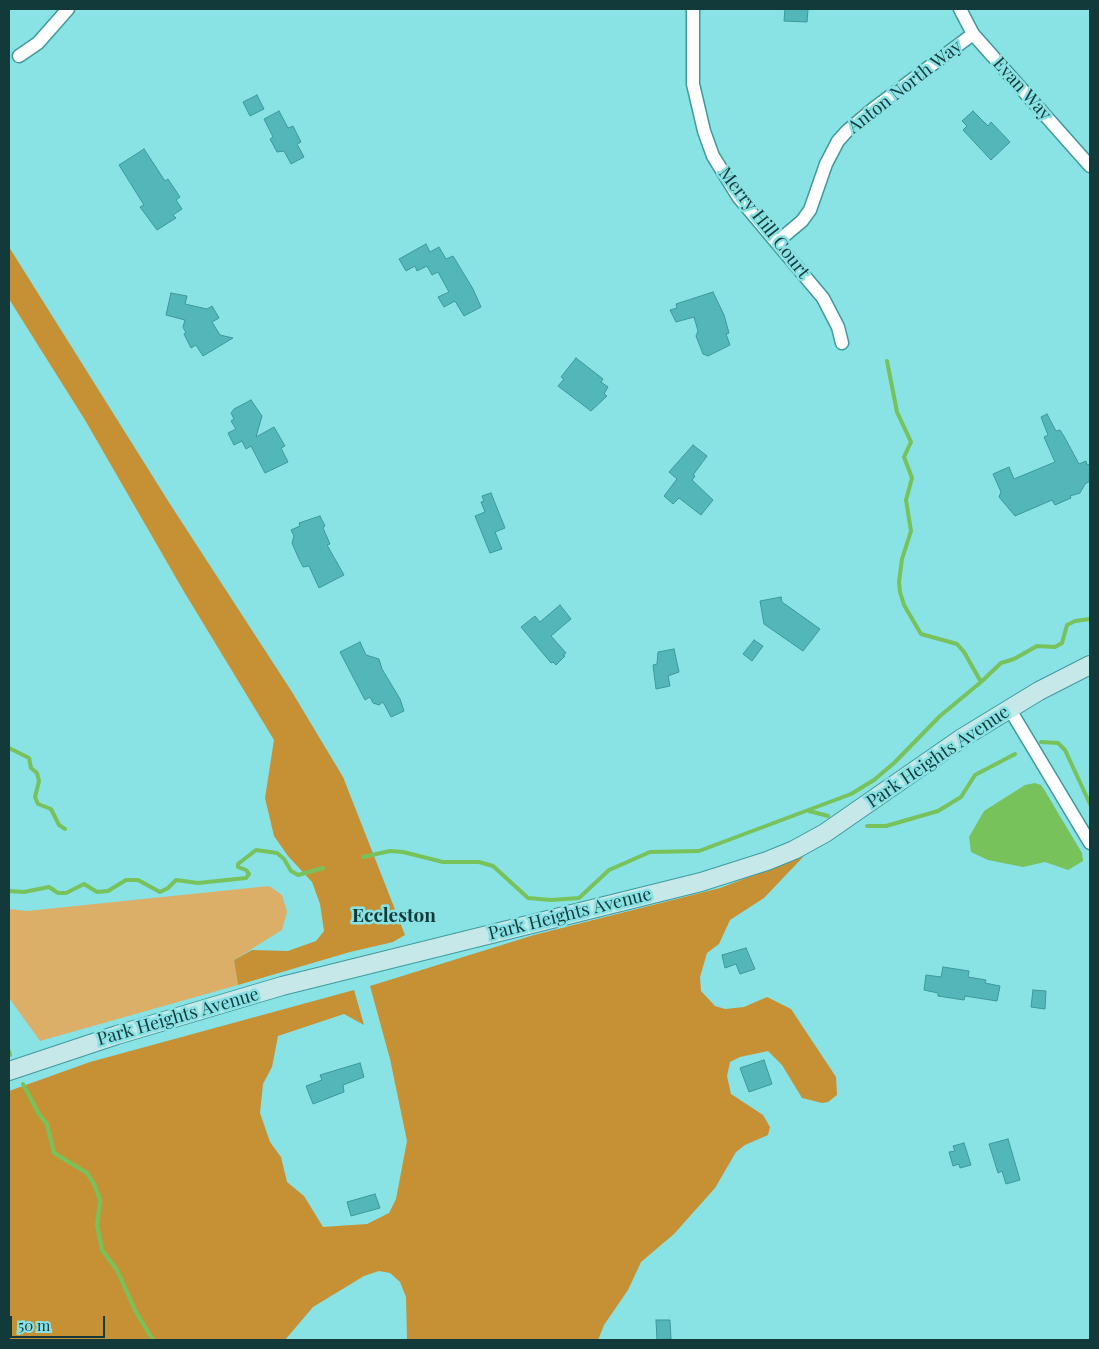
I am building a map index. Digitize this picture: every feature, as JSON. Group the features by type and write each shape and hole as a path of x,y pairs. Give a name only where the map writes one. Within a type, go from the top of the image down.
{"main road":[{"name":"Park Heights Avenue","path":"9,1071 108,1037 282,986 702,882 767,861 794,850 825,832 1009,708 1090,665"}],"street":[{"path":"19,56 38,43 68,9"},
{"name":"Merry Hill Court","path":"693,9 693,84 704,131 713,156 739,198 778,242 823,298 838,326 842,343"},
{"name":"Evan Way","path":"960,9 974,34 1090,166"},
{"name":"Anton North Way","path":"778,242 802,221 810,210 826,164 838,141 847,131 873,109 974,34"},
{"path":"1009,708 1090,842"}],"shaded area":[{"path":"9,247 170,504 292,692 343,777 405,935 393,942 350,952 238,985 234,960 252,950 288,951 316,941 324,931 320,904 312,882 288,856 274,836 265,798 274,740 183,590 85,420 9,299"},
{"path":"1035,783 1041,785 1045,791 1082,853 1083,861 1068,870 1045,862 1023,867 988,860 971,852 969,837 984,811 1025,785"},
{"path":"804,856 764,898 730,920 719,944 707,953 700,977 701,991 715,1006 725,1009 744,1007 767,997 791,1009 836,1077 837,1095 828,1102 822,1103 802,1098 782,1065 768,1051 740,1057 730,1062 727,1076 731,1094 763,1115 770,1127 768,1135 745,1145 736,1152 715,1188 674,1234 641,1262 628,1290 604,1325 598,1340 407,1340 406,1297 400,1282 390,1273 379,1271 364,1276 313,1307 285,1340 9,1340 9,1091 90,1062 354,990 364,1025 344,1014 278,1036 272,1067 263,1084 260,1113 270,1142 281,1157 287,1182 304,1196 323,1227 367,1224 389,1213 396,1199 407,1141 390,1059 370,986 534,935 720,888"},
{"path":"269,886 282,895 287,912 282,930 234,960 238,985 40,1041 9,998 9,909 27,911"}],"building":[{"path":"785,9 808,9 807,22 784,21"},
{"path":"257,95 264,109 250,116 243,102"},
{"path":"279,111 288,128 293,126 301,142 297,144 304,157 291,164 284,151 277,152 270,139 273,137 264,119"},
{"path":"973,111 988,126 991,122 1010,142 991,160 963,130 967,126 962,121"},
{"path":"144,149 165,181 168,179 180,197 176,200 182,209 173,215 176,218 157,230 140,207 144,205 119,165"},
{"path":"426,244 430,252 439,247 446,259 453,256 473,289 481,307 464,316 455,301 444,307 438,297 449,292 438,272 432,275 427,266 417,271 415,266 406,271 399,259"},
{"path":"713,292 724,315 729,333 726,334 730,345 708,356 703,354 696,336 698,331 694,317 676,322 670,310 677,308 676,304"},
{"path":"171,293 187,296 185,304 207,309 212,306 219,318 212,322 220,335 233,338 203,356 196,345 191,348 184,334 186,333 183,327 185,320 166,315"},
{"path":"576,358 603,379 601,382 608,387 604,394 607,396 591,411 558,386 564,379 561,377"},
{"path":"251,400 262,416 256,437 274,427 285,446 281,448 288,462 265,473 251,446 246,449 242,441 234,445 228,433 236,429 231,421 234,419 231,413 234,409"},
{"path":"1047,414 1056,431 1060,430 1079,464 1086,461 1087,465 1090,464 1090,481 1085,484 1080,493 1070,496 1071,498 1055,505 1052,500 1015,516 999,497 1001,492 993,474 1009,467 1014,479 1055,462 1044,437 1048,435 1041,417"},
{"path":"693,445 707,456 693,475 695,476 692,480 713,500 701,515 679,498 673,504 664,496 677,479 669,472"},
{"path":"491,493 505,528 495,532 502,549 490,553 475,516 485,512 481,502 484,501 482,496"},
{"path":"320,516 330,544 327,545 344,575 319,588 309,566 303,567 298,557 292,543 294,536 291,530 300,526 299,523"},
{"path":"781,597 782,602 820,629 803,651 764,624 760,601"},
{"path":"560,605 571,619 551,636 566,653 556,665 553,662 551,663 521,627 535,616 540,622"},
{"path":"754,640 763,646 752,661 743,654"},
{"path":"360,642 366,655 379,659 382,669 400,699 404,711 391,717 383,702 379,705 373,703 370,697 365,700 340,652"},
{"path":"674,649 679,672 668,676 670,686 656,689 653,665 657,664 658,652"},
{"path":"746,948 755,969 740,974 736,964 725,968 722,955"},
{"path":"943,967 969,971 968,977 986,980 985,983 1000,986 997,1001 965,996 964,1000 938,996 938,993 924,990 926,975 941,977"},
{"path":"1033,990 1046,991 1045,1009 1031,1007"},
{"path":"764,1060 772,1084 749,1092 740,1068"},
{"path":"360,1063 364,1077 343,1085 344,1092 313,1104 306,1086 322,1080 320,1075"},
{"path":"1008,1139 1020,1180 1006,1184 1002,1171 998,1173 989,1144"},
{"path":"964,1143 971,1165 960,1168 959,1164 953,1166 949,1152 955,1151 953,1146"},
{"path":"375,1194 380,1208 351,1216 347,1202"},
{"path":"656,1320 670,1320 671,1339 657,1340"}],"waterway":[{"path":"887,361 897,412 911,442 904,457 912,478 906,500 911,531 902,559 899,582 900,592 904,605 921,634 957,644 964,652 981,682"},
{"path":"363,857 390,851 403,852 443,862 479,862 493,866 528,898 551,900 579,898 609,870 650,852 699,851 851,794 874,780 894,763 940,716 1001,663 1014,659 1037,646 1055,647 1062,643 1067,625 1075,621 1090,619"},
{"path":"1041,742 1058,743 1065,750 1090,804"},
{"path":"9,748 29,758 31,768 37,773 39,781 35,797 38,804 51,809 59,825 65,829"},
{"path":"867,826 886,826 938,811 961,797 975,775 1015,754"},
{"path":"809,811 828,816"},
{"path":"9,891 24,892 49,887 58,893 66,893 84,884 97,892 108,891 126,880 138,880 160,892 168,888 176,880 198,883 246,878 249,874 246,870 238,867 238,864 256,850 277,853 284,859 291,871 298,875 323,868"},
{"path":"9,1051 10,1055"},
{"path":"23,1084 39,1114 47,1124 54,1153 87,1173 95,1186 100,1200 97,1225 102,1250 117,1270 136,1312 153,1340"}],"district":[{"name":"Eccleston","path":"394,916"}]}
